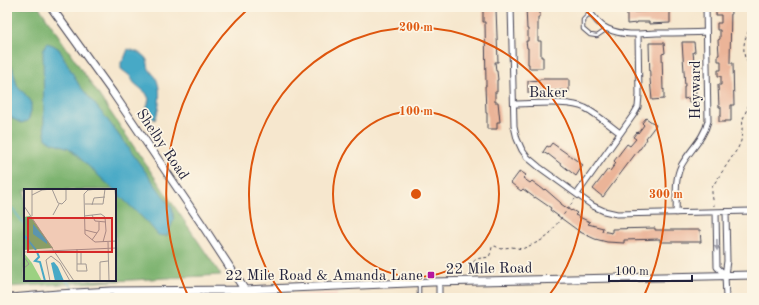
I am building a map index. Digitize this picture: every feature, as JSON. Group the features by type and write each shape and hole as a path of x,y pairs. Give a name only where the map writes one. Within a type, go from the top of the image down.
{"street":[{"name":"Shelby Road","path":"51,7 113,93 250,298"},
{"path":"511,7 514,126 519,144 527,156 539,167 576,196 593,206 610,213 752,211"},
{"path":"587,7 598,22 607,29 621,33 706,32"},
{"name":"Heyward","path":"676,213 678,176 682,165 705,131 708,121 706,7"},
{"path":"576,196 638,107 640,95 638,34"},
{"name":"Baker","path":"514,104 566,103 579,105 590,110 620,133"},
{"path":"716,212 717,267 725,275"},
{"path":"726,212 726,298"},
{"name":"22 Mile Road","path":"11,298 111,291 245,290 419,282 752,275"},
{"path":"439,282 439,298"}],"lane":[{"path":"590,13 583,20 583,28 590,36 597,36 607,29"},
{"path":"419,282 419,298"}],"path":[{"path":"752,26 746,33 744,40 745,58 752,69"},
{"path":"716,212 713,203 712,187 738,148 741,141 743,119 752,96"},
{"path":"473,268 473,263 475,260 489,257 493,246 501,249 512,246 522,249 548,236 576,196"}],"shaded area":[{"path":"337,293 337,298 265,298 266,296"}],"green space":[{"path":"7,7 39,7 221,275 116,281 116,189 24,189 24,281 114,281 7,287"}],"water":[{"path":"47,43 59,49 79,85 107,119 172,208 174,219 167,236 158,235 148,223 120,197 116,192 116,189 113,189 69,148 46,139 44,127 43,50"},
{"path":"128,49 139,53 145,58 149,69 155,76 159,86 160,98 155,120 146,111 149,99 146,93 121,69 121,62 124,59"},
{"path":"7,64 12,66 17,85 31,101 31,112 28,121 21,123 13,119 7,112"}],"building":[{"path":"526,7 540,7 540,17 538,17 538,41 541,41 543,68 529,68 528,48 526,41 528,41 528,29"},
{"path":"719,7 731,7 730,63 733,63 734,105 731,105 731,121 725,122 719,122 721,107 719,107 718,85 721,85 721,76 718,76 718,70 721,70 721,61 718,61 718,40 720,39 720,30 717,30 717,23 721,23 721,15 716,15 716,9 719,9"},
{"path":"496,9 498,62 495,62 498,80 497,92 495,92 495,102 498,102 500,122 497,122 497,129 487,129 485,22 483,22 483,10"},
{"path":"670,11 670,23 649,24 649,22 637,22 627,24 627,12"},
{"path":"682,42 694,42 695,52 693,52 695,62 696,102 689,102 689,98 684,99 685,86"},
{"path":"649,43 664,43 665,53 662,54 664,99 652,100"},
{"path":"540,79 569,79 569,92 563,92 563,90 548,93 548,90 528,93 528,81"},
{"path":"646,118 656,125 640,149 603,197 593,189 608,169 610,171 616,163 614,161 627,144 630,146 636,139 633,137 644,125 642,123"},
{"path":"552,143 583,165 576,176 548,154 543,152 547,146 549,147"},
{"path":"520,171 526,175 523,178 530,183 532,181 544,190 545,189 561,204 577,213 575,215 590,222 588,224 603,228 602,231 612,233 612,229 655,228 655,230 700,230 701,242 660,242 660,239 624,240 624,243 607,242 595,239 580,232 550,210 551,208 523,189 521,191 511,183"}],"waterway":[{"path":"7,202 24,224"},
{"path":"67,281 73,288"}],"place":[{"name":"22 Mile Road & Amanda Lane","path":"431,275"}]}
